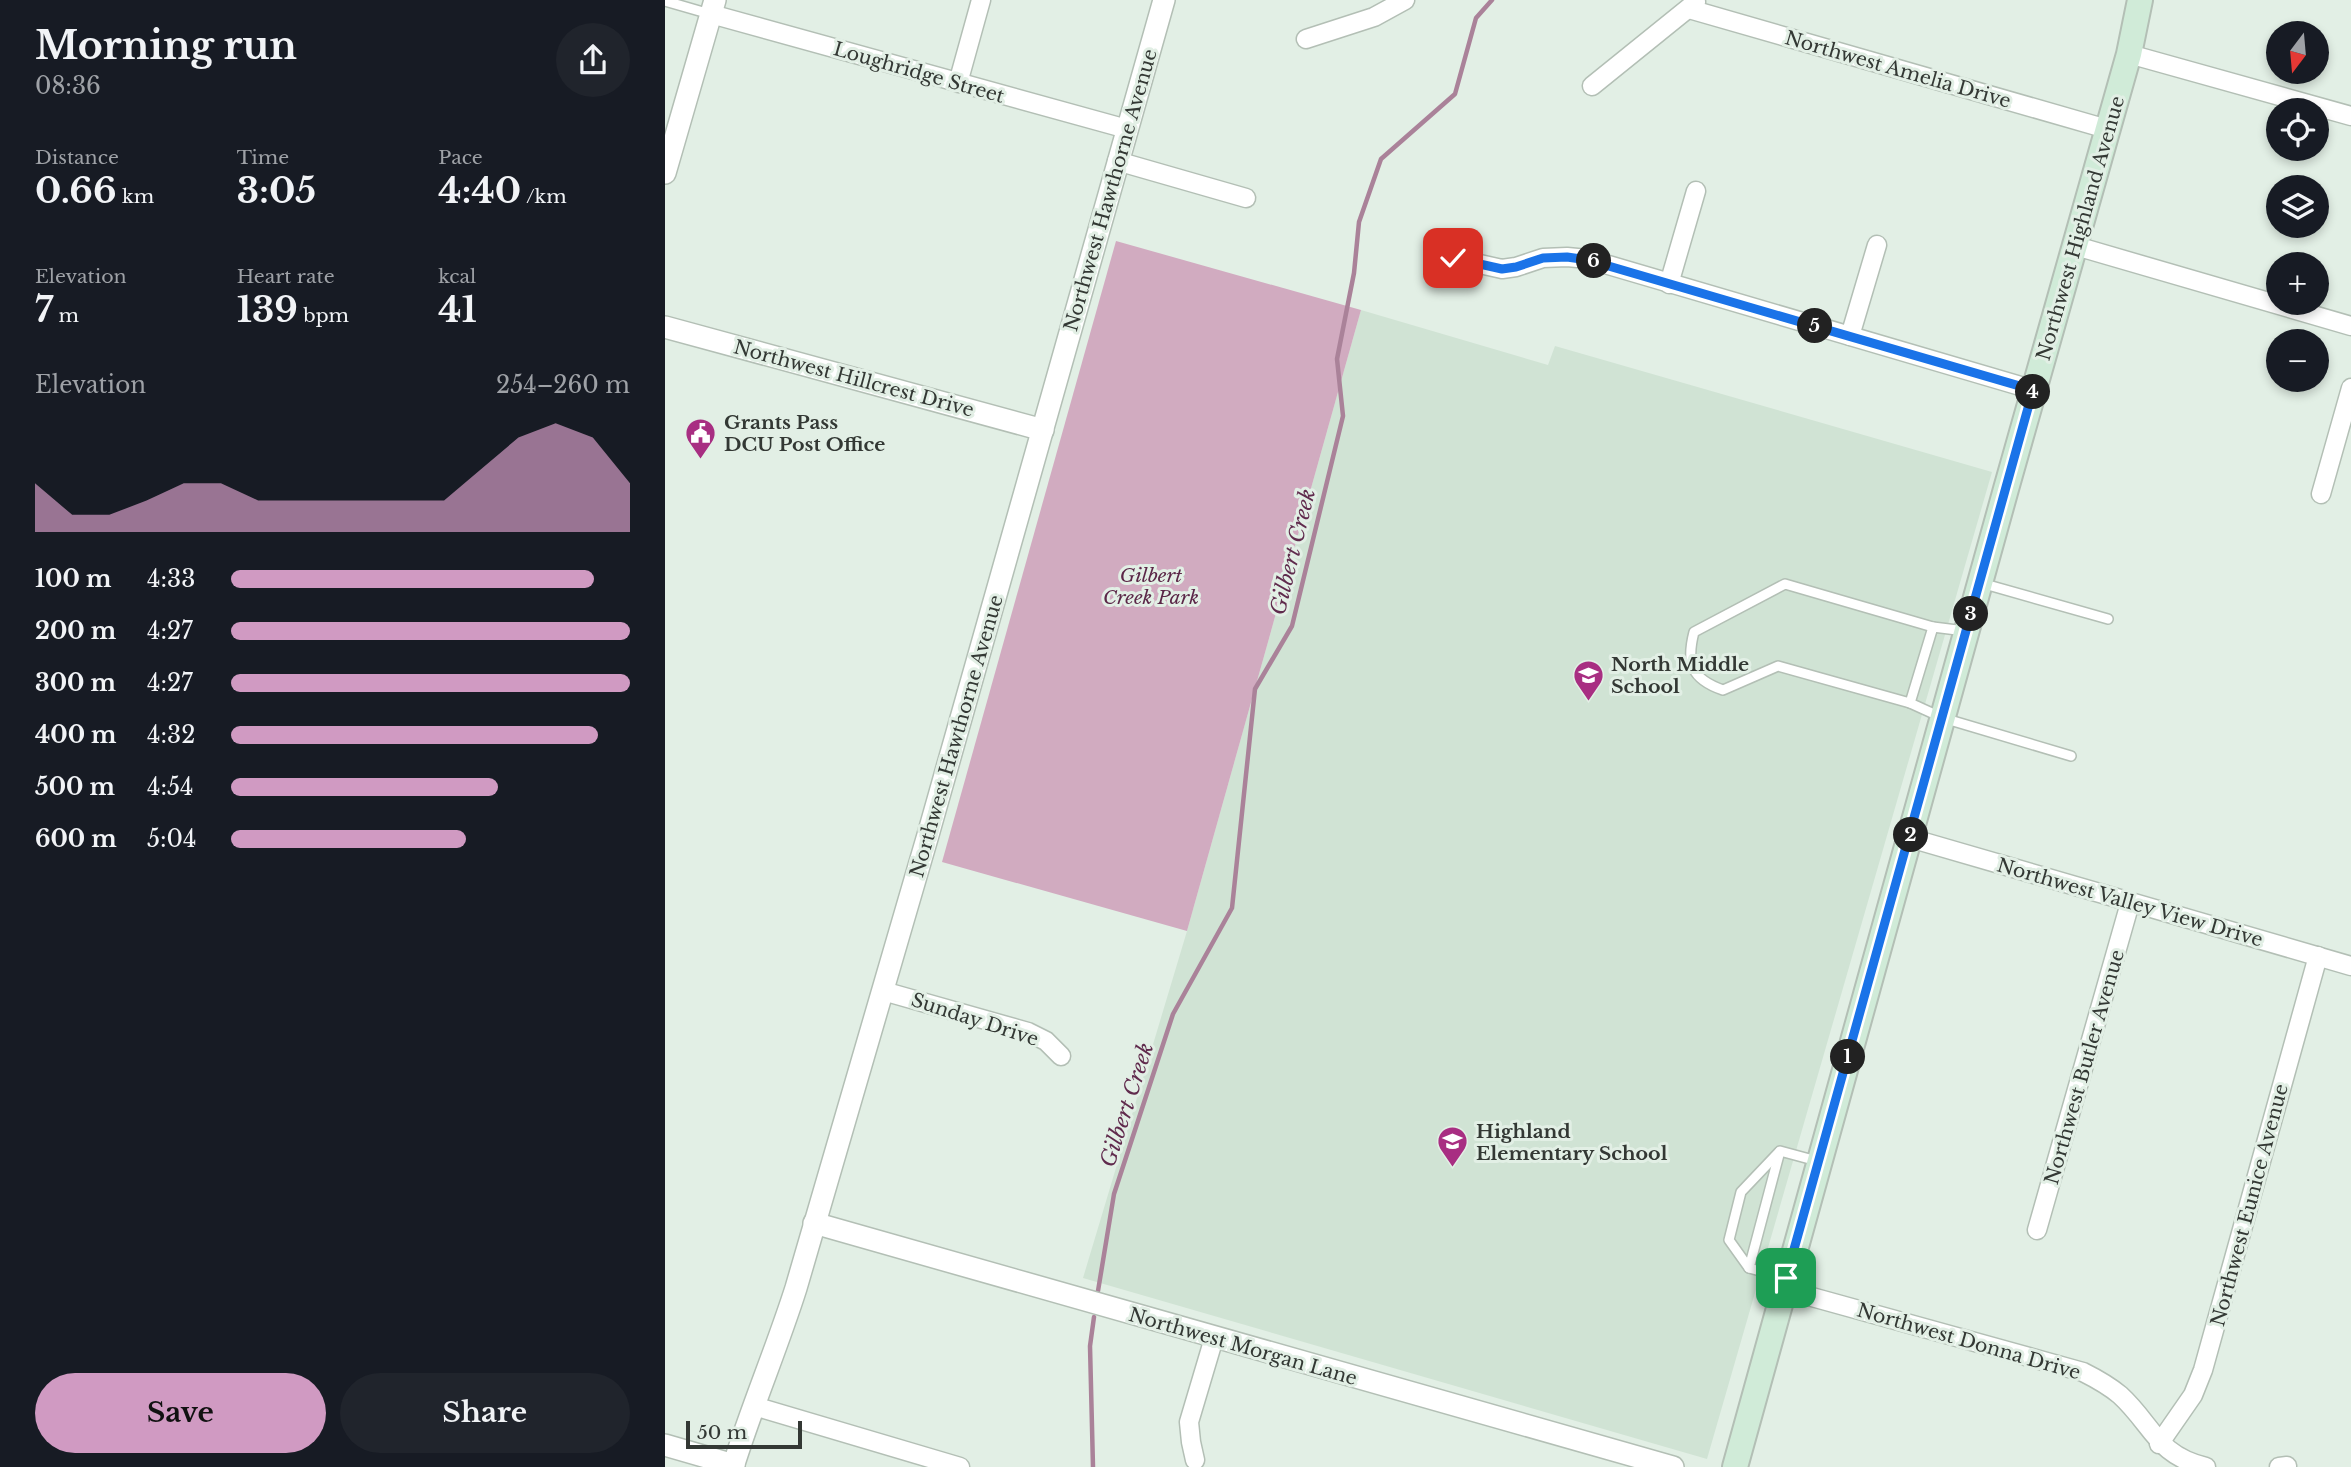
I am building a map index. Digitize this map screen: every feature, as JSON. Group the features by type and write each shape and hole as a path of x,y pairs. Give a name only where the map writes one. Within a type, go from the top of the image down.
{"main road":[{"name":"Northwest Highland Avenue","path":"1735,1467 2033,390 2076,246 2129,54 2140,0"}],"street":[{"path":"958,83 981,0"},
{"name":"Northwest Hawthorne Avenue","path":"734,1466 781,1336 883,990 1164,0"},
{"path":"1306,39 1374,18 1405,0"},
{"path":"1592,86 1694,5"},
{"name":"Northwest Amelia Drive","path":"1694,5 2107,129"},
{"path":"665,173 713,7"},
{"name":"Loughridge Street","path":"713,7 958,83 1127,129"},
{"path":"2129,54 2351,116"},
{"path":"1117,161 1246,198"},
{"path":"1669,284 1696,191"},
{"path":"1850,336 1877,244"},
{"path":"2076,246 2351,326"},
{"path":"1453,258 1502,269 1543,258 1588,260 2033,390"},
{"name":"Northwest Hillcrest Drive","path":"665,327 1043,429"},
{"path":"2321,494 2351,388"},
{"name":"Northwest Valley View Drive","path":"1910,838 2351,966"},
{"name":"Northwest Butler Avenue","path":"2037,1230 2130,903"},
{"name":"Northwest Eunice Avenue","path":"2159,1444 2193,1395 2203,1370 2318,956"},
{"name":"Sunday Drive","path":"883,990 1028,1032 1046,1041 1061,1056"},
{"name":"Northwest Morgan Lane","path":"814,1223 1673,1467"},
{"name":"Northwest Donna Drive","path":"1785,1284 2102,1381 2122,1396 2159,1444 2176,1456 2206,1467"},
{"path":"1195,1460 1189,1422 1214,1338"},
{"path":"754,1406 960,1467"},
{"path":"665,1445 734,1466"}],"lane":[{"path":"665,1 713,7"},
{"path":"1980,583 2108,619"},
{"path":"1966,631 1933,627 1786,584 1695,632 1689,653 1695,671 1706,684 1723,690 1778,667 1910,703 1943,718 2071,756"},
{"path":"1910,703 1933,627"},
{"path":"1780,1151 1819,1161"},
{"path":"1749,1268 1780,1151"},
{"path":"1780,1151 1741,1192 1730,1240 1749,1268 1785,1284"}],"shaded area":[{"name":"North Middle School","path":"1361,310 1548,365 1555,346 1992,472 1707,1459 1083,1278 1187,931"}],"green space":[{"name":"Gilbert Creek Park","path":"1116,241 1361,310 1187,931 942,862"}],"waterway":[{"name":"Gilbert Creek","path":"1098,1291 1114,1194 1173,1014 1232,908 1255,689 1292,626 1343,416 1337,359 1354,273 1359,222 1381,159 1455,94 1476,18 1492,0"},
{"name":"Gilbert Creek","path":"1093,1467 1090,1346 1094,1317"}],"place":[{"name":"Grants Pass DCU Post Office","path":"701,460"},
{"name":"North Middle School","path":"1588,702"},
{"name":"Highland Elementary School","path":"1453,1169"}],"route":[{"path":"1453,258 1502,269 1543,258 1588,260 2033,390 1786,1278"}]}
